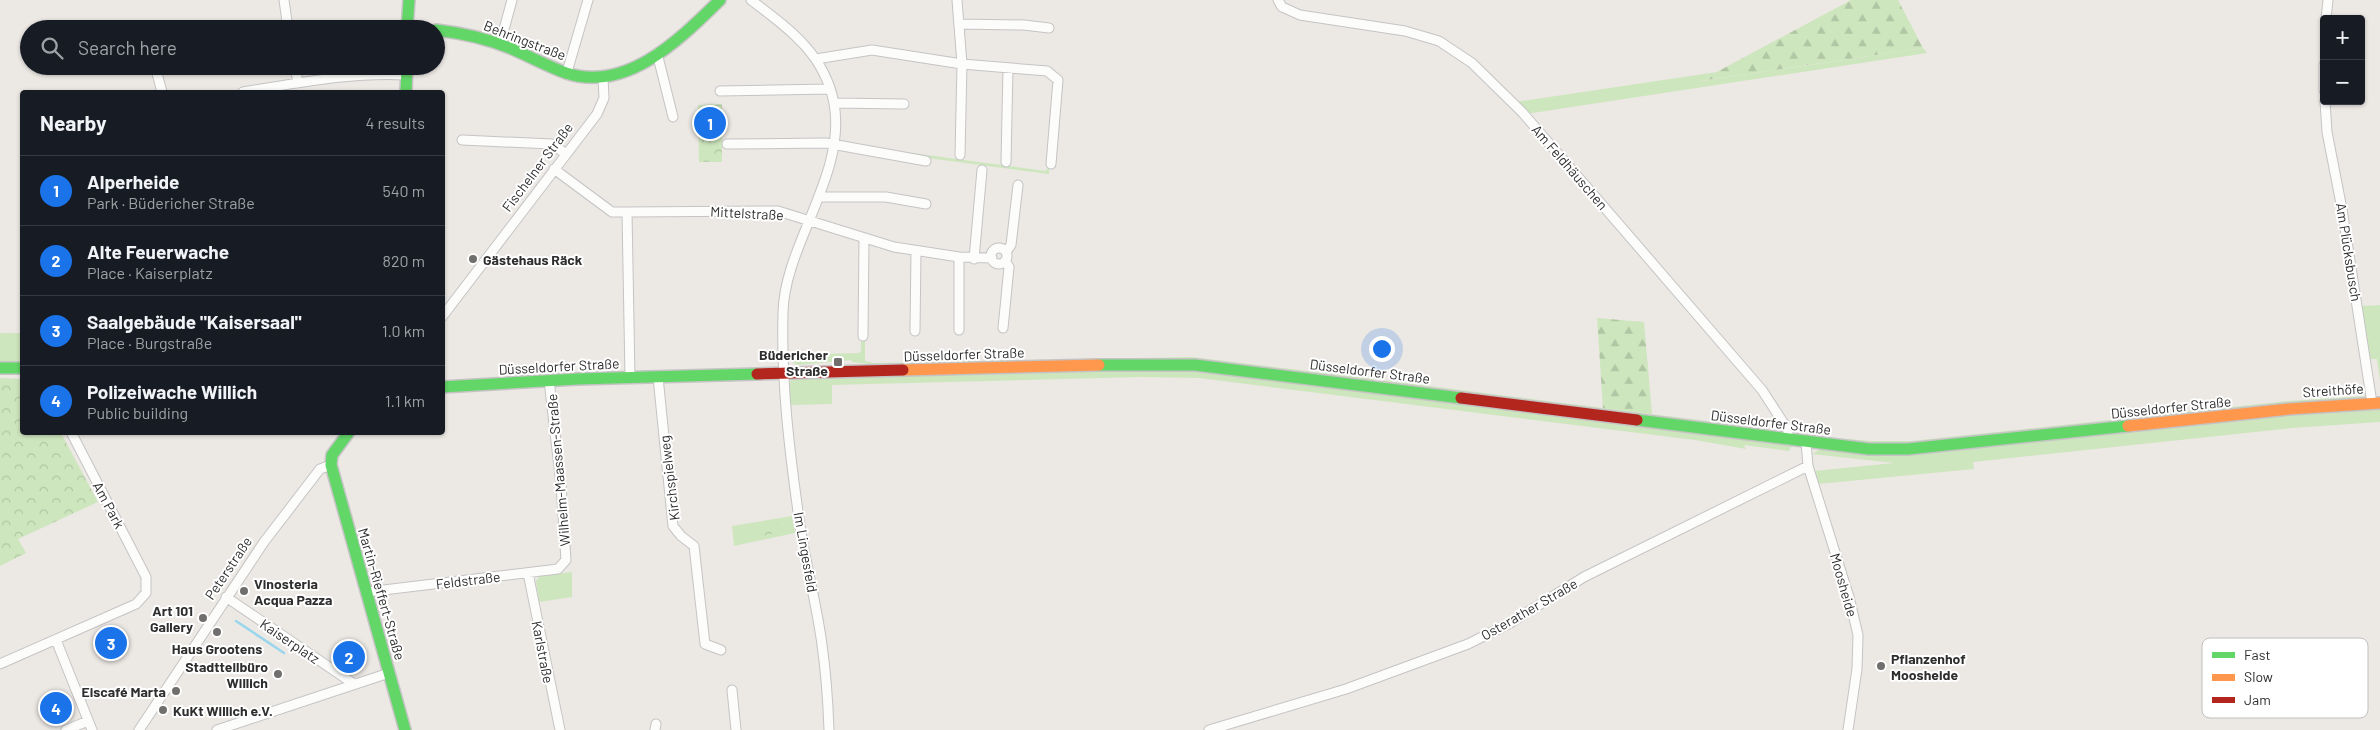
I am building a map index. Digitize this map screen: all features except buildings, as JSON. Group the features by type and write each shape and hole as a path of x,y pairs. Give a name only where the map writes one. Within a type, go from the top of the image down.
{"main road":[{"path":"408,20 409,0"},
{"path":"603,78 634,69 681,35 720,0"},
{"name":"Behringstraße","path":"445,31 463,32 500,44 567,72 587,78 603,78"},
{"path":"406,75 406,90"},
{"name":"Düsseldorfer Straße","path":"445,387 549,380 1124,364 1195,365 1869,449 1908,449 2289,409"},
{"path":"0,368 20,368"},
{"name":"Streithöfe","path":"2289,409 2376,403"},
{"name":"Peterstraße","path":"331,465 332,455 347,435"},
{"name":"Martin-Rieffert-Straße","path":"331,465 405,730"}],"street":[{"path":"284,0 287,20"},
{"path":"500,44 512,0"},
{"path":"567,72 588,0"},
{"path":"751,0 791,30 816,59 834,103 834,146 819,197 790,275 783,310 782,374"},
{"path":"957,0 962,64 960,155"},
{"name":"Am Feldhäuschen","path":"1278,0 1282,7 1300,15 1405,31 1439,41 1472,63 1522,112 1762,390 1788,430 1788,440"},
{"path":"2326,15 2328,0"},
{"path":"960,24 1019,24 1049,28"},
{"path":"816,59 872,50 962,64 1047,71 1058,80 1051,164"},
{"path":"657,53 673,117"},
{"path":"1006,162 1008,68"},
{"path":"157,75 161,90"},
{"path":"297,75 298,82"},
{"path":"255,90 298,82 355,75"},
{"name":"Fischelner Straße","path":"445,313 596,114 604,98 603,78"},
{"path":"720,90 829,89"},
{"path":"834,103 904,104"},
{"name":"Am Plücksbusch","path":"2324,105 2327,132 2376,403"},
{"path":"462,140 552,144 566,154"},
{"path":"726,144 826,144 926,161"},
{"name":"Mittelstraße","path":"554,170 612,212 778,212 810,220 864,239 916,251 974,259 992,258 999,263 1006,256 1002,248 995,249 992,253 992,258"},
{"path":"974,259 982,170"},
{"path":"1003,328 1009,267 1006,256 1011,245 1018,185"},
{"path":"819,197 886,197 926,204"},
{"path":"627,212 630,378"},
{"path":"864,239 864,336"},
{"path":"915,331 916,251"},
{"path":"959,257 959,330"},
{"name":"Im Lingesfeld","path":"782,374 801,528 822,644 829,730"},
{"name":"Kirchspielweg","path":"658,377 674,526 681,536 694,546 705,644 720,650"},
{"name":"Wilhelm-Maassen-Straße","path":"549,380 561,485 566,560"},
{"name":"Am Park","path":"56,640 136,604 146,593 146,577 73,435"},
{"name":"Moosheide","path":"1806,442 1808,466 1850,597 1858,635 1857,669 1848,730"},
{"name":"Peterstraße","path":"139,730 272,530 320,470 331,465"},
{"name":"Osterather Straße","path":"1209,730 1337,692 1468,644 1510,622 1589,574 1808,466"},
{"name":"Feldstraße","path":"367,592 558,569 566,560"},
{"name":"Karlstraße","path":"528,573 560,730"},
{"name":"Kaiserplatz","path":"226,597 354,684"},
{"path":"0,664 56,640 90,726 66,730"},
{"path":"217,730 389,673"},
{"path":"732,690 736,730"}],"green space":[{"path":"1851,0 1898,0 1923,48 1700,81"},
{"path":"1923,48 1927,53 1526,114 1515,102 1717,72 1702,81"},
{"path":"1470,65 1520,114 1760,392 1783,427 1784,432 1758,392 1527,125"},
{"path":"722,104 722,162 699,162 698,105"},
{"path":"845,144 1045,171 1049,167 1049,174 845,147"},
{"path":"2380,305 2380,380 2377,359 2369,359 2361,306"},
{"path":"1597,318 1644,322 1652,414 1603,408"},
{"path":"0,333 20,333 20,365 0,364"},
{"path":"861,336 865,336 865,361 874,363 1192,357 1374,379 1371,382 1221,362 884,366 852,362 851,360 797,365 792,362 789,355 859,353 861,351"},
{"path":"1185,369 1792,445 1789,451 1744,445 1746,449 1695,440 1199,378 1140,377 832,385 832,404 791,405 789,385 791,380 799,379"},
{"path":"0,378 20,379 20,435 62,435 98,502 18,539 26,553 0,566"},
{"path":"1382,380 1715,422 1784,432 1385,383"},
{"path":"2367,396 2365,398 1937,443 1870,444 1792,434 1871,441 1911,441 2288,401"},
{"path":"2380,407 2380,422 2292,428 1973,462 1974,469 1818,484 1814,471 1894,463 1812,454 1821,449 1861,453 2289,413"},
{"path":"792,516 795,533 734,546 732,526"},
{"path":"777,524 785,531 756,537 762,526"},
{"path":"572,572 572,597 539,602 536,581 540,576"}],"waterway":[{"path":"236,621 284,653"}],"traffic: fast":[{"path":"408,20 409,0"},
{"path":"445,31 492,41 566,73 588,77 610,76 631,69 651,59 670,46 720,0"},
{"path":"406,90 407,75"},
{"path":"1099,365 1195,365 1461,398"},
{"path":"0,368 20,368"},
{"path":"445,387 577,379 757,374"},
{"path":"1637,420 1869,449 1908,449 2128,426"},
{"path":"347,435 332,455 331,465 405,730"}],"traffic: slow":[{"path":"903,370 1099,365"},
{"path":"2128,426 2289,409 2380,403"}],"traffic: jam":[{"path":"757,374 903,370"},
{"path":"1461,398 1637,420"}],"place":[{"name":"Alperheide","path":"710,123"},
{"name":"Gästehaus Räck","path":"473,259"},
{"name":"Büdericher Straße","path":"838,362"},
{"name":"Vinosteria Acqua Pazza","path":"244,591"},
{"name":"Art 101 Gallery","path":"203,618"},
{"name":"Haus Grootens","path":"217,632"},
{"name":"Saalgebäude \"Kaisersaal\"","path":"111,643"},
{"name":"Alte Feuerwache","path":"349,657"},
{"name":"Pflanzenhof Moosheide","path":"1881,666"},
{"name":"Stadtteilbüro Willich","path":"278,674"},
{"name":"Eiscafé Marta","path":"176,691"},
{"name":"Polizeiwache Willich","path":"56,708"},
{"name":"KuKt Willich e.V.","path":"163,710"}]}
